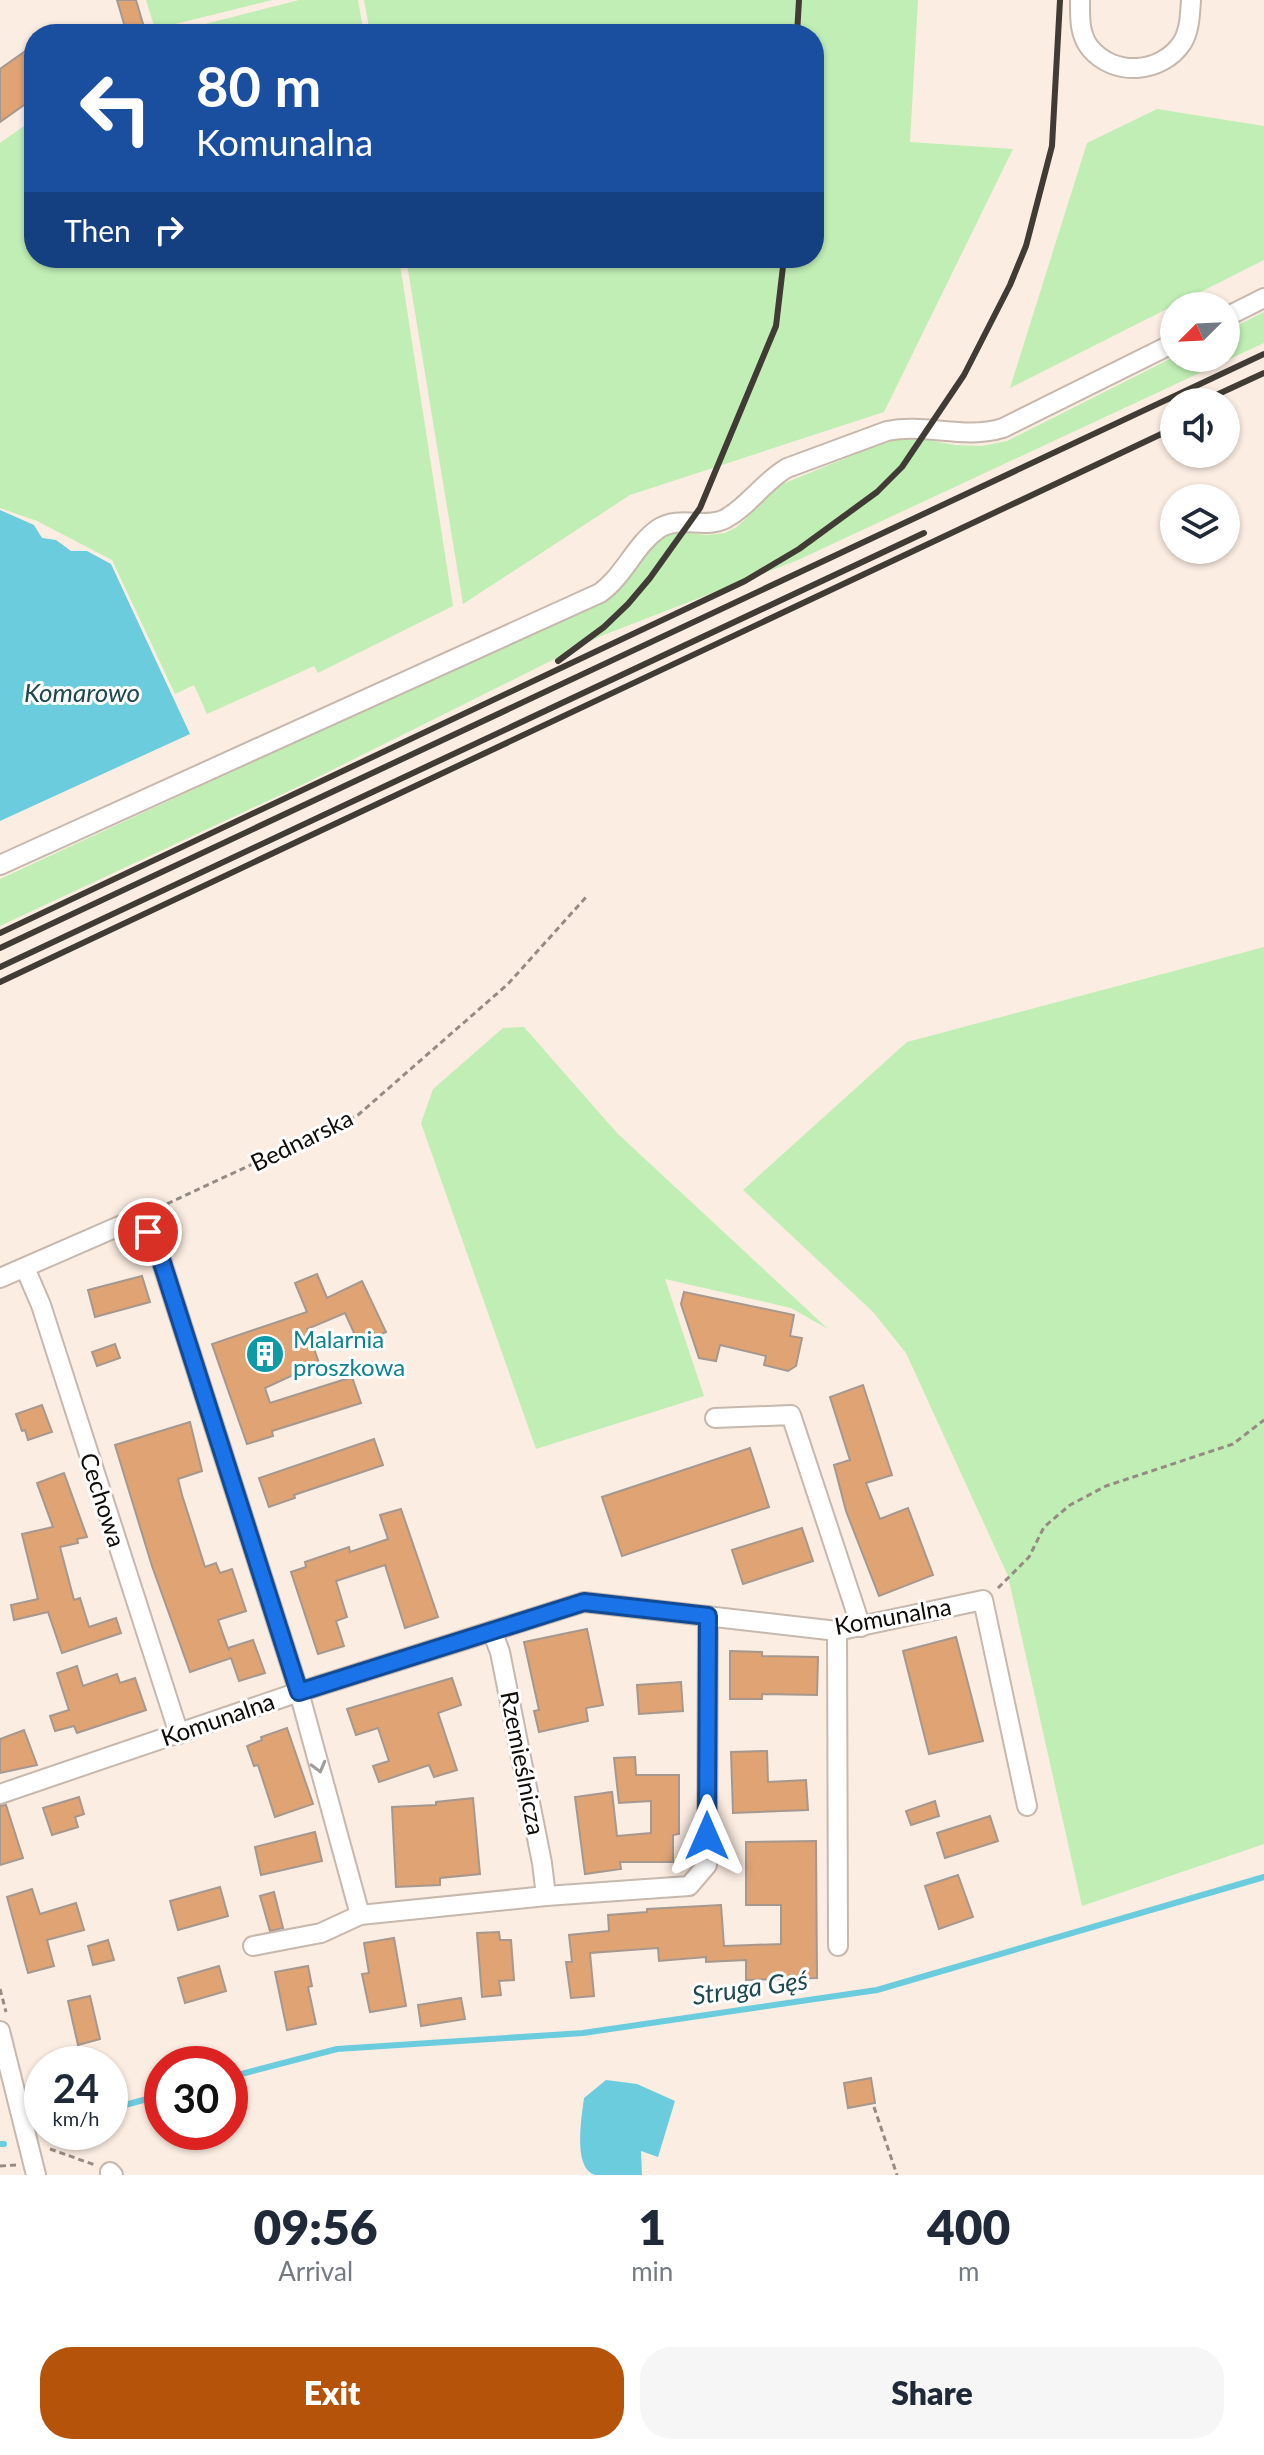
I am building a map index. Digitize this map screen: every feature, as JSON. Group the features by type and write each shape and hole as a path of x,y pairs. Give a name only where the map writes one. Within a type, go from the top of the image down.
{"street":[{"path":"1080,0 1080,27 1089,47 1105,62 1124,68 1148,68 1182,43 1190,23 1191,0"},
{"path":"1240,310 1264,298"},
{"path":"0,865 600,593 613,584 654,532 678,522 724,520 787,468 887,431 904,428 968,434 1003,428 1160,350"},
{"path":"0,1278 140,1217 157,1247 299,1692 360,1915"},
{"name":"Cechowa","path":"25,1268 41,1305 179,1734"},
{"path":"715,1418 791,1415 861,1627"},
{"name":"Komunalna","path":"0,1794 299,1692 584,1602 837,1631 983,1600 1027,1806"},
{"path":"253,1946 321,1933 360,1915 546,1896 689,1886 707,1865 708,1616"},
{"name":"Rzemieślnicza","path":"492,1631 500,1652 546,1896"},
{"path":"837,1631 838,1946"},
{"path":"0,2031 36,2175"}],"path":[{"name":"Bednarska","path":"140,1217 358,1115 508,984 587,896"},
{"path":"983,1600 1029,1557 1044,1527 1070,1505 1106,1486 1233,1444 1264,1420"},
{"path":"874,2107 897,2175"},
{"path":"52,2150 112,2173"}],"green space":[{"path":"146,0 272,0 175,24 153,24"},
{"path":"299,0 358,0 362,24 205,24"},
{"path":"364,0 918,0 910,142 1013,149 884,412 630,495 463,604 408,268 824,268 824,24 368,24"},
{"path":"1157,109 1264,126 1264,260 1200,292 1160,292 1160,312 1010,388 1087,143"},
{"path":"24,126 24,268 401,268 453,606 318,673 314,666 207,714 194,685 175,694 112,560 37,521 0,508 0,143"},
{"path":"1264,312 1264,343 1240,354 1240,324"},
{"path":"1160,364 1160,372 1202,372 1167,388 1160,388 1160,391 798,560 601,636 308,782 0,926 0,879 613,595 659,540 676,532 725,533 737,527 780,485 895,438 982,446 1007,441"},
{"path":"1264,947 1264,1844 1082,1906 1008,1576 906,1353 873,1312 743,1190 907,1042"},
{"path":"524,1027 617,1133 828,1329 791,1308 665,1279 704,1396 536,1449 421,1123 433,1089 503,1028"}],"water":[{"name":"Komarowo","path":"0,510 34,525 42,538 56,540 71,551 87,551 111,564 190,734 0,821"},
{"path":"606,2080 637,2084 675,2101 658,2157 641,2151 642,2175 596,2175 584,2163 580,2141 584,2098"}],"building":[{"path":"117,0 136,0 143,24 124,24"},
{"path":"24,52 24,105 0,122 0,69"},
{"path":"317,1274 327,1298 362,1281 386,1332 359,1344 345,1313 307,1329 319,1363 265,1388 270,1403 352,1377 361,1403 272,1431 273,1436 247,1444 212,1344 307,1312 295,1283"},
{"path":"142,1276 150,1302 95,1317 88,1290"},
{"path":"684,1292 794,1315 790,1336 802,1338 796,1366 788,1371 764,1365 766,1356 720,1345 716,1361 699,1358 681,1304"},
{"path":"115,1344 120,1358 97,1366 92,1352"},
{"path":"863,1385 892,1475 866,1483 880,1519 908,1508 933,1575 879,1596 846,1511 834,1465 850,1460 830,1397"},
{"path":"42,1405 52,1432 28,1440 16,1414"},
{"path":"190,1422 202,1471 178,1479 182,1495 205,1567 216,1563 220,1573 232,1569 246,1611 218,1620 229,1651 228,1648 253,1640 265,1673 239,1681 231,1658 190,1672 152,1566 115,1445"},
{"path":"374,1439 383,1465 294,1495 295,1498 269,1507 259,1478"},
{"path":"750,1448 769,1507 622,1556 602,1497"},
{"path":"64,1473 87,1537 77,1539 78,1543 60,1547 74,1600 80,1598 89,1627 116,1618 121,1633 62,1653 48,1612 14,1620 11,1605 38,1599 22,1534 53,1527 37,1483"},
{"path":"401,1509 438,1617 405,1628 385,1565 336,1581 347,1617 336,1621 344,1646 318,1654 291,1572 306,1567 305,1562 349,1547 350,1552 388,1539 380,1515"},
{"path":"802,1528 813,1561 743,1584 732,1550"},
{"path":"587,1629 603,1705 586,1708 588,1721 539,1732 534,1711 539,1710 524,1642"},
{"path":"956,1637 983,1741 929,1754 903,1651"},
{"path":"730,1651 762,1652 762,1656 818,1657 817,1695 762,1694 762,1699 730,1699"},
{"path":"77,1666 83,1686 117,1674 120,1683 135,1678 146,1710 77,1733 74,1726 55,1731 50,1716 69,1710 57,1673"},
{"path":"452,1678 461,1705 438,1713 457,1770 434,1777 429,1765 379,1782 373,1766 389,1761 378,1728 356,1735 347,1709"},
{"path":"681,1682 683,1711 639,1714 637,1685"},
{"path":"287,1728 313,1804 275,1817 258,1765 254,1766 247,1746 262,1740 261,1737"},
{"path":"24,1730 37,1765 0,1773 0,1739"},
{"path":"767,1751 768,1782 806,1780 808,1810 733,1813 731,1752"},
{"path":"635,1757 636,1775 679,1775 679,1834 673,1835 673,1862 620,1862 621,1869 585,1874 575,1797 612,1792 617,1836 651,1833 651,1801 619,1803 614,1758"},
{"path":"79,1797 84,1814 75,1817 78,1827 52,1835 43,1808"},
{"path":"473,1798 480,1874 440,1878 440,1885 396,1887 392,1807 436,1805 436,1802"},
{"path":"935,1801 939,1816 911,1825 906,1811"},
{"path":"6,1805 23,1858 0,1865 0,1806"},
{"path":"990,1816 998,1841 945,1858 937,1833"},
{"path":"315,1832 322,1861 261,1875 255,1847"},
{"path":"816,1841 817,1978 746,1980 746,1960 706,1962 706,1957 659,1961 658,1948 590,1953 594,1996 571,1998 566,1962 572,1962 569,1935 609,1931 608,1915 647,1912 647,1909 721,1905 724,1946 781,1944 781,1905 746,1905 746,1842"},
{"path":"958,1875 973,1917 939,1929 925,1886"},
{"path":"220,1887 228,1916 178,1930 170,1901"},
{"path":"32,1889 40,1914 76,1903 84,1930 47,1940 54,1966 28,1973 7,1897"},
{"path":"274,1892 283,1928 270,1931 260,1896"},
{"path":"499,1932 500,1940 511,1940 514,1980 499,1981 501,1995 482,1997 477,1933"},
{"path":"394,1938 406,2006 370,2012 362,1974 369,1973 364,1943"},
{"path":"108,1940 114,1960 93,1965 88,1946"},
{"path":"219,1966 226,1991 185,2003 178,1978"},
{"path":"308,1966 312,1986 308,1987 316,2024 287,2030 275,1972"},
{"path":"90,1996 100,2039 78,2045 68,2001"},
{"path":"461,1998 465,2019 421,2026 418,2005"},
{"path":"871,2078 875,2103 848,2108 844,2083"}],"waterway":[{"name":"Struga Gęś","path":"248,2072 337,2049 583,2033 877,1990 1264,1877"},
{"name":"Struga Gęś","path":"128,2104 144,2100"}],"railway":[{"path":"798,24 799,0"},
{"path":"0,933 745,581 799,549 877,492 902,467 964,375 1010,285 1026,246 1052,146 1060,0"},
{"path":"558,661 604,627 628,604 700,508 776,326 783,268"},
{"path":"0,948 1264,354"},
{"path":"1231,388 1264,373"},
{"path":"0,982 1160,435"},
{"path":"0,967 924,533"}],"place":[{"name":"Malarnia proszkowa","path":"265,1354"}],"route":[{"path":"148,1232 157,1247 299,1692 584,1602 708,1616 707,1836"}]}
